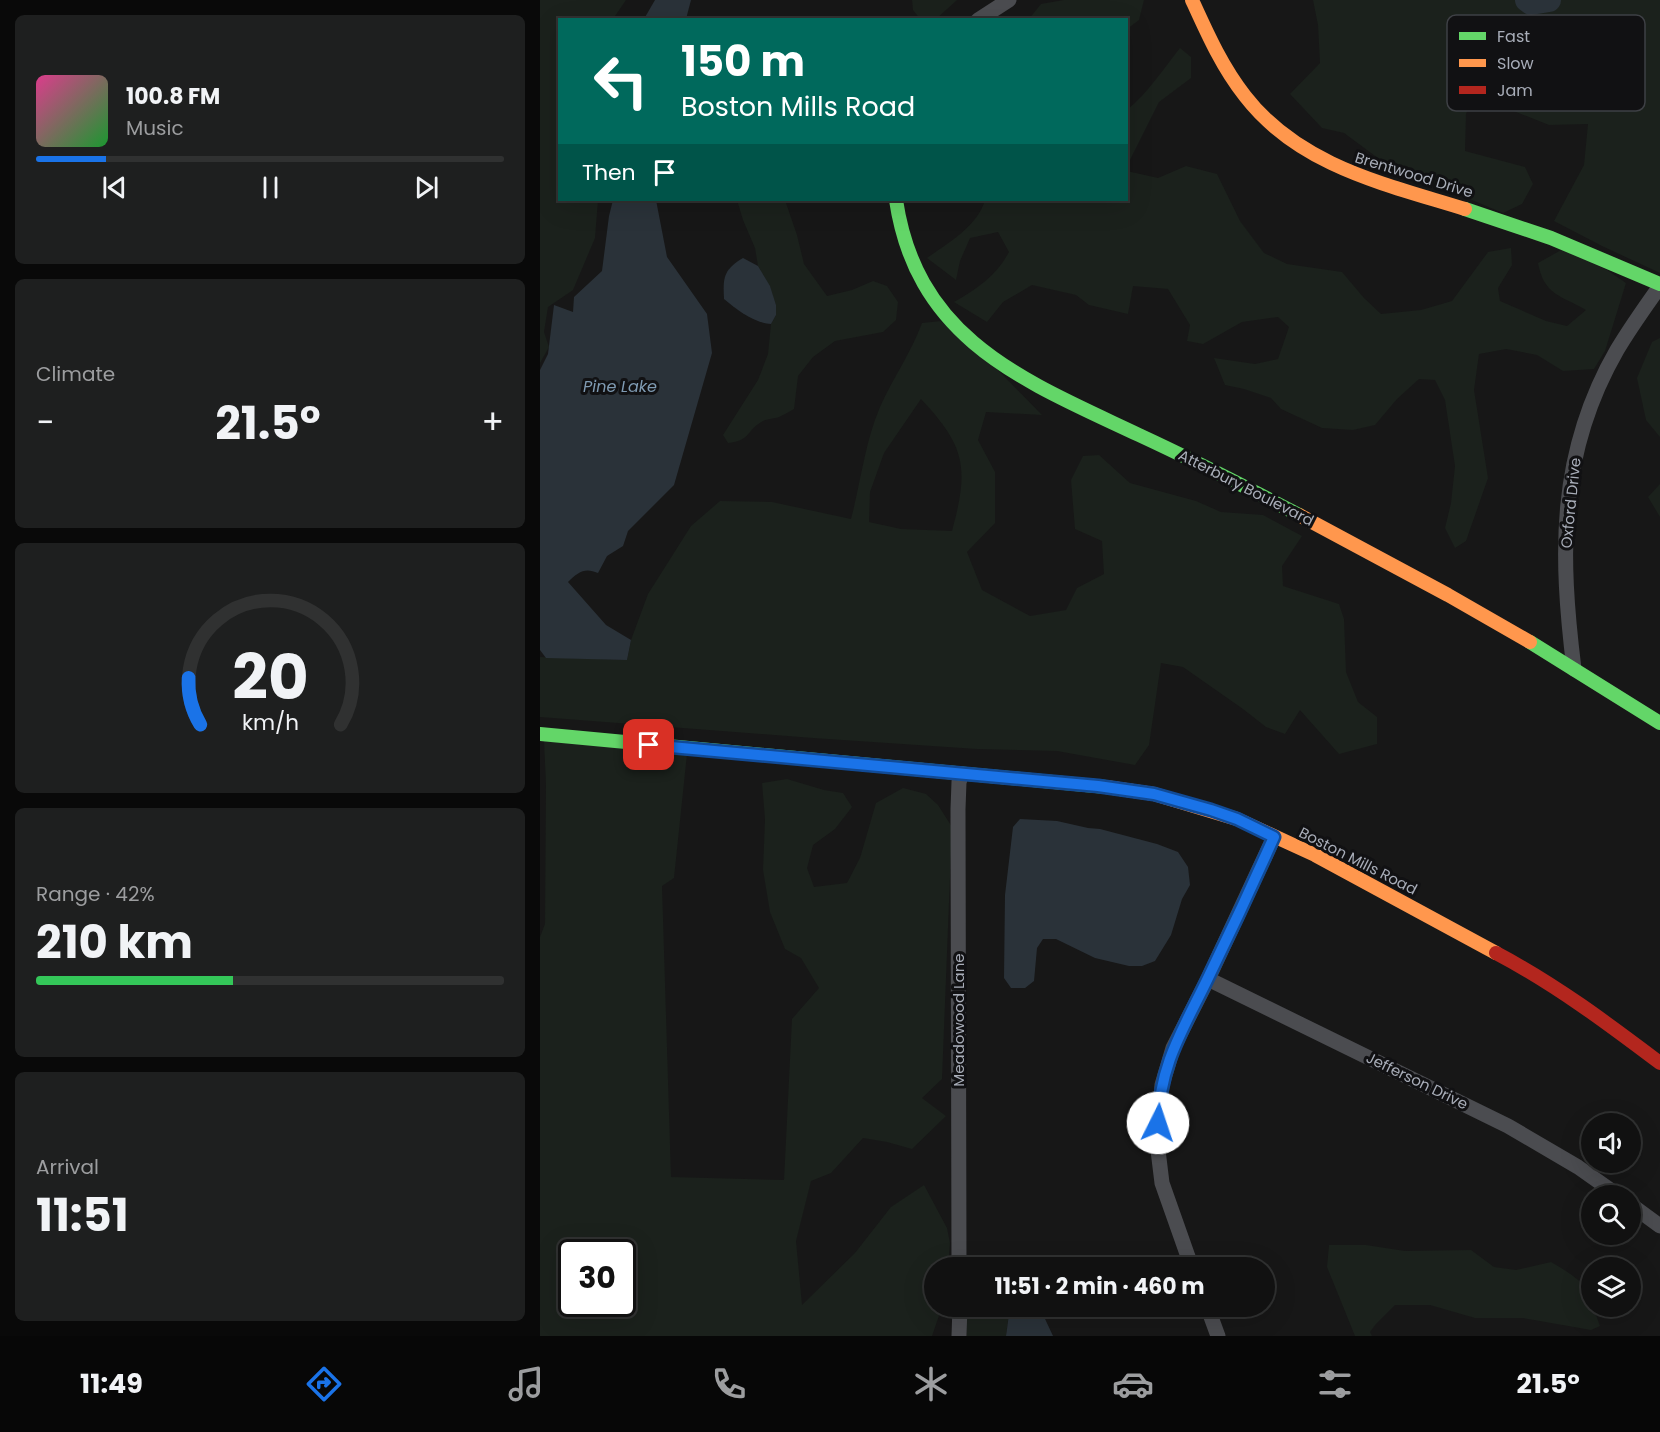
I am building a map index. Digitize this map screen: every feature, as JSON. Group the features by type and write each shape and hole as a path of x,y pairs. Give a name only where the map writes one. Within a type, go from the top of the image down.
{"street":[{"path":"981,18 1009,0"},
{"name":"Brentwood Drive","path":"1192,0 1227,70 1243,95 1268,122 1305,150 1334,167 1362,178 1494,218 1585,251 1660,285"},
{"name":"Atterbury Boulevard","path":"896,201 905,245 924,285 951,322 998,363 1059,397 1206,466 1346,539 1481,614 1660,723"},
{"name":"Oxford Drive","path":"1574,669 1566,602 1565,554 1566,520 1574,463 1587,415 1596,393 1616,352 1660,285"},
{"name":"Boston Mills Road","path":"540,734 1098,786 1154,794 1228,816 1325,860 1532,972 1613,1027 1660,1063"},
{"name":"Meadowood Lane","path":"960,1257 958,809 959,782 962,774"},
{"path":"1188,1257 1162,1183 1157,1142 1159,1104 1166,1066 1274,837"},
{"name":"Jefferson Drive","path":"1208,979 1508,1126 1578,1167 1603,1185"},
{"path":"1641,1212 1660,1226"},
{"path":"959,1336 960,1317"},
{"path":"1212,1317 1218,1336"}],"shaded area":[{"path":"540,0 626,0 614,18 558,18 558,201 598,201 595,238 573,290 548,307 544,332 549,347 540,363"},
{"path":"912,0 957,0 937,18 919,18 913,10"},
{"path":"1064,0 1144,0 1139,20 1128,28 1128,18 1030,18 1041,4"},
{"path":"1313,0 1660,0 1660,273 1554,221 1584,165 1588,124 1549,125 1514,111 1645,111 1645,15 1447,15 1447,111 1467,111 1465,151 1525,167 1533,184 1522,204 1503,213 1386,164 1344,133 1322,128 1290,94 1320,63 1318,25"},
{"path":"1180,48 1191,57 1191,78 1159,102 1128,164 1128,109 1148,89"},
{"path":"1186,166 1217,174 1240,221 1264,253 1287,264 1342,272 1381,314 1421,310 1452,301 1488,252 1511,248 1512,265 1498,288 1500,301 1546,321 1567,326 1586,310 1554,293 1544,282 1538,263 1563,249 1607,270 1626,283 1605,351 1594,369 1563,371 1537,355 1506,349 1479,354 1474,390 1488,478 1466,541 1455,548 1445,528 1451,503 1455,466 1445,400 1435,380 1419,379 1397,399 1375,425 1353,430 1322,428 1281,409 1271,398 1225,385 1214,358 1255,364 1278,359 1289,327 1278,317 1242,322 1203,344 1187,341 1190,325 1168,289 1133,286 1128,314 1089,305 1076,295 1032,285 1003,302 987,322 954,302 986,281 999,268 1009,252 998,232 970,238 960,261 956,280 927,258 969,226 985,201 1128,201 1128,171 1158,178"},
{"path":"737,201 785,201 804,264 827,296 852,290 873,281 887,286 898,302 896,320 883,332 835,341 813,357 798,376 794,409 779,417 763,421 745,438 728,443 723,435 758,380 768,354 771,324 776,315 776,305 770,287 758,266 755,248"},
{"path":"941,321 994,366 1042,415 986,412 978,440 995,472 995,523 967,552 982,590 1030,616 1066,610 1077,588 1104,574 1102,541 1075,529 1071,480 1083,456 1099,455 1130,483 1196,501 1221,512 1263,515 1302,536 1282,566 1283,586 1339,604 1344,619 1346,672 1358,702 1377,717 1377,744 1339,754 1300,710 1285,734 1266,727 1183,667 1161,663 1149,745 1135,765 1057,751 977,749 540,717 540,657 627,660 631,640 648,594 691,526 720,501 772,502 851,519 875,420 922,323","holes":["921,399 936,416 955,445 960,459 961,491 952,531 901,529 869,522 870,492 884,453"]},
{"path":"1660,338 1660,437 1646,420 1637,378 1652,342"},
{"path":"1660,484 1660,517 1648,497"},
{"path":"544,741 687,754 674,878 662,886 671,1177 784,1180 792,1019 819,988 801,958 785,949 770,912 763,870 765,819 762,783 787,779 843,793 852,807 835,829 813,845 807,868 814,887 847,883 860,858 876,803 903,788 926,794 938,805 952,827 942,1079 922,1098 946,1116 912,1149 863,1138 831,1173 811,1181 796,1241 802,1305 855,1253 891,1207 924,1185 947,1228 950,1243 949,1257 924,1257 924,1317 939,1317 932,1336 540,1336 540,937 545,924"},
{"path":"1329,1245 1366,1245 1405,1251 1471,1250 1494,1267 1516,1270 1551,1262 1581,1282 1581,1317 1597,1317 1600,1326 1591,1330 1523,1318 1475,1318 1430,1305 1395,1305 1370,1332 1372,1336 1355,1336 1327,1267"},
{"path":"966,1317 1009,1317 1006,1336 967,1336"}],"water":[{"path":"655,0 691,0 686,18 645,18"},
{"name":"Pine Lake","path":"613,201 656,201 667,257 707,314 712,353 674,485 628,531 623,546 607,556 598,573 589,570 582,572 568,582 606,625 631,640 627,660 546,658 540,650 540,370 548,354 554,305 573,312 574,297 602,271"},
{"path":"743,258 758,266 770,286 776,305 776,315 771,324 752,319 724,299 726,275 731,267"},
{"path":"1020,819 1057,821 1100,829 1178,852 1188,867 1190,885 1182,899 1171,935 1155,961 1142,966 1129,966 1095,958 1056,939 1043,939 1037,948 1034,981 1025,988 1011,988 1004,978 1005,895 1013,827"},
{"path":"1009,1317 1044,1317 1053,1336 1006,1336"}],"waterway":[{"path":"1527,0 1531,3 1549,0"}],"traffic: fast":[{"path":"896,201 908,248 927,289 952,322 983,350 1018,374 1056,395 1299,515"},
{"path":"1465,209 1551,238 1660,284"},
{"path":"1530,642 1660,723"},
{"path":"540,734 1106,787"}],"traffic: slow":[{"path":"1192,0 1216,50 1237,85 1267,120 1291,140 1317,156 1374,181 1465,209"},
{"path":"1299,515 1530,642"},
{"path":"1106,787 1154,794 1237,819 1315,855 1496,953"}],"traffic: jam":[{"path":"1496,953 1560,991 1660,1063"}],"route":[{"path":"649,745 1098,786 1154,794 1237,819 1274,837 1173,1048 1162,1084 1158,1123"}]}
